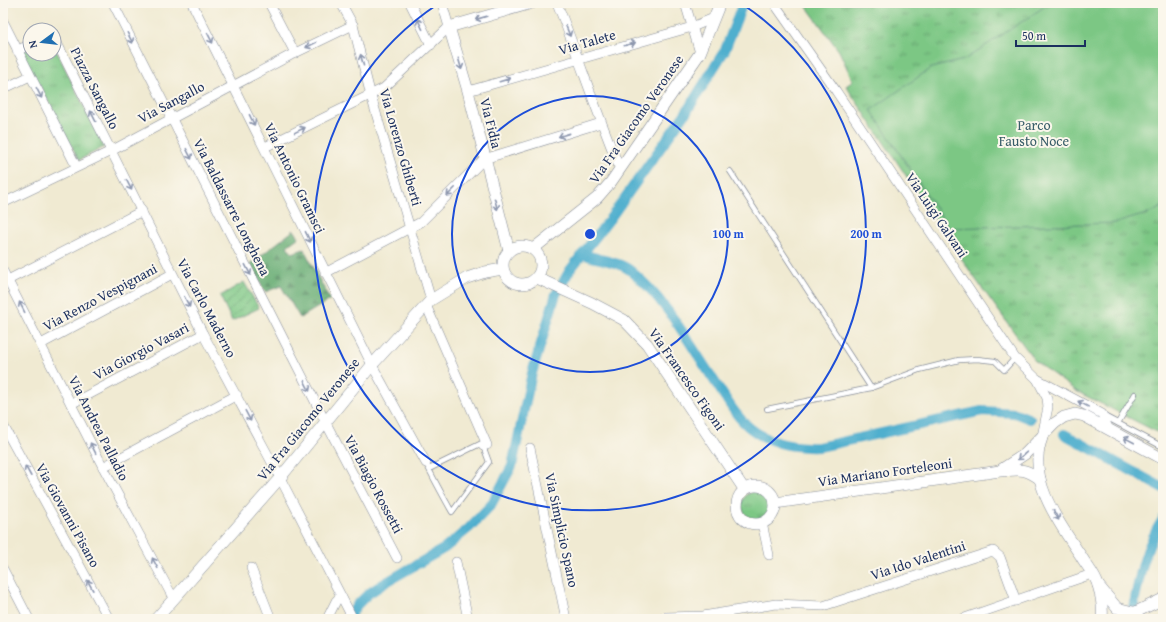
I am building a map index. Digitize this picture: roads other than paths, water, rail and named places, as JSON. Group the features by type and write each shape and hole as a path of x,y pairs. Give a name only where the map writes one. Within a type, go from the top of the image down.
{"street":[{"name":"Via Baldassarre Longhena","path":"113,3 326,423"},
{"name":"Via Antonio Gramsci","path":"192,3 265,147 325,273 372,365 428,466"},
{"path":"269,3 295,53"},
{"name":"Via Lorenzo Ghiberti","path":"341,3 353,25 371,96 410,228 429,302 487,445 483,446"},
{"path":"410,3 431,46"},
{"name":"Via Fidia","path":"442,3 468,91 484,159 509,251"},
{"path":"265,147 371,96 384,88 431,46 449,27 532,3"},
{"path":"557,3 579,58 601,123 620,168"},
{"path":"685,3 700,53"},
{"name":"Via Fra Giacomo Veronese","path":"533,249 597,198 620,168 700,53 720,3"},
{"name":"Via Luigi Galvani","path":"774,3 836,91 1015,358 1037,379 1102,414 1114,426"},
{"name":"Via Talete","path":"468,91 579,58 692,27 714,18"},
{"path":"3,21 76,166"},
{"name":"Via Sangallo","path":"3,203 76,166 111,151 295,53 353,25"},
{"path":"17,51 22,48"},
{"name":"Piazza Sangallo","path":"62,53 111,151"},
{"path":"3,89 30,76"},
{"path":"325,273 421,222 484,159 601,123"},
{"name":"Via Carlo Maderno","path":"111,151 203,334 237,395 353,619"},
{"path":"8,280 142,211"},
{"path":"521,246 533,249 541,260 542,267 537,278 526,284 521,284 510,280 503,269 505,257 509,251 521,246"},
{"name":"Via Fra Giacomo Veronese","path":"156,619 174,596 280,478 372,365 429,302 467,278 485,272 503,269"},
{"name":"Via Andrea Palladio","path":"3,271 103,467 174,596"},
{"name":"Via Renzo Vespignani","path":"41,344 172,274"},
{"name":"Via Francesco Figoni","path":"537,278 624,320 647,344 744,489"},
{"name":"Via Giorgio Vasari","path":"71,404 203,334"},
{"path":"1037,379 1047,398 1048,408 1042,438 1037,451 1036,462 1040,480 1055,514 1098,584 1117,608 1133,612"},
{"path":"103,467 237,395"},
{"path":"1042,438 1055,423 1064,417 1075,414 1114,426 1163,459"},
{"name":"Via Biagio Rossetti","path":"326,423 397,558"},
{"name":"Via Giovanni Pisano","path":"3,425 109,619"},
{"name":"Via Mariano Forteleoni","path":"1000,471 1015,462 1042,438"},
{"name":"Via Simplicio Spano","path":"530,448 566,619"},
{"name":"Via Mariano Forteleoni","path":"775,503 1023,469 1030,471 1040,480"},
{"path":"750,486 764,487 773,496 775,503 772,515 762,523 750,523 744,520 737,511 737,498 744,489 750,486"},
{"path":"762,523 769,555"},
{"name":"Via Ido Valentini","path":"656,619 666,616 717,614 760,606 823,606 993,551 1000,557 1016,601"},
{"path":"456,562 468,619"},
{"path":"252,568 271,619"},
{"path":"3,569 29,619"},
{"path":"962,619 1092,574"},
{"path":"1098,584 1102,619"},
{"path":"1121,619 1163,598"},
{"path":"327,619 342,600"}],"lane":[{"path":"730,171 871,388"},
{"path":"767,409 871,388 919,370 959,360 977,359 995,361 1004,370 1015,358"},
{"path":"1135,394 1114,426 1163,446"},
{"path":"482,443 489,462 452,512 428,466 482,443"}],"waterway":[{"path":"348,619 357,605 368,594 445,548 469,528 491,505 512,466 532,373 556,294 570,270 609,220 687,111 725,50 743,3"},
{"path":"583,254 621,265 644,282 656,295 678,325 740,419 750,428 774,441 792,446 819,447 982,411 1015,413 1030,419"},
{"path":"1064,434 1163,488"},
{"path":"1131,619 1142,567 1156,530 1163,519"}],"park label":[{"name":"Parco Fausto Noce","path":"1034,134"}]}
